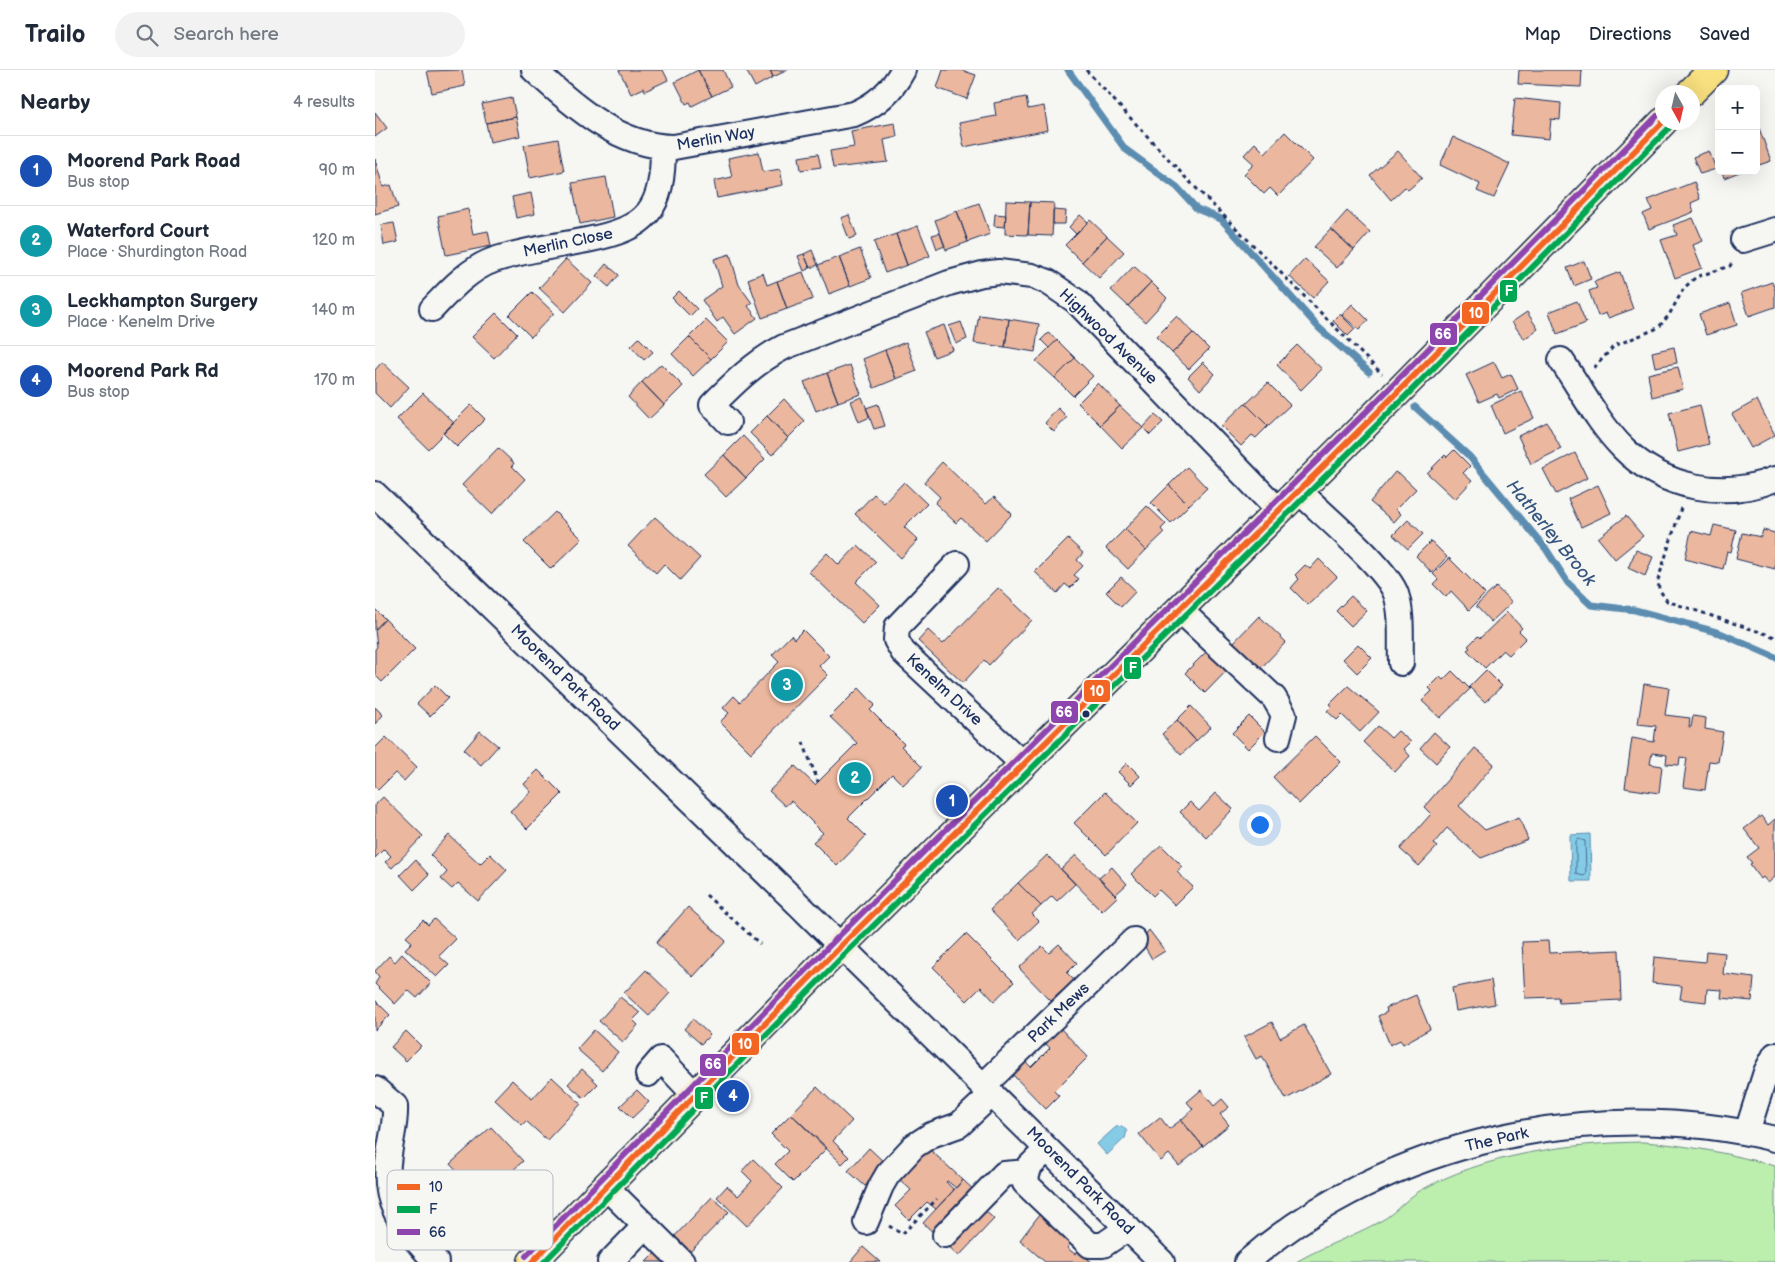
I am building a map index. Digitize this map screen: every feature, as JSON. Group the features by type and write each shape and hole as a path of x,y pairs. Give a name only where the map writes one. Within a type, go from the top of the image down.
{"main road":[{"path":"1698,85 1713,70"},
{"path":"553,1241 841,946 1299,492 1655,130"},
{"path":"532,1262 544,1250"}],"street":[{"name":"Merlin Way","path":"534,70 608,128 632,140 663,147 687,146 854,114 877,102 889,90 903,70"},
{"name":"Merlin Close","path":"432,310 451,288 493,260 604,237 631,228 649,212 660,188 663,147"},
{"path":"1743,240 1775,230"},
{"name":"Highwood Avenue","path":"728,422 705,399 756,363 784,347 949,282 982,274 1016,272 1048,282 1076,301 1279,511"},
{"path":"1561,360 1609,432 1636,460 1669,479 1688,486 1727,490 1746,488 1775,479"},
{"path":"1299,492 1379,569 1392,585 1398,605 1401,663"},
{"name":"Moorend Park Road","path":"375,494 841,946 1162,1262"},
{"name":"Kenelm Drive","path":"957,564 897,627 896,640 903,652 1024,765"},
{"path":"1180,610 1274,698 1284,715 1278,738"},
{"name":"Park Mews","path":"869,1217 881,1186 888,1174 914,1146 931,1135 959,1125 987,1090 1134,940"},
{"path":"1747,1132 1765,1072 1775,1055"},
{"path":"660,1061 695,1095"},
{"path":"375,1089 395,1106 395,1125 387,1170"},
{"name":"The Park","path":"1247,1262 1306,1218 1346,1195 1413,1163 1478,1143 1538,1131 1596,1125 1674,1124 1747,1132 1775,1139"},
{"path":"1047,1149 1029,1167 1025,1183 1090,1245 1103,1245 1128,1228"},
{"path":"945,1235 1004,1174 1028,1172"},
{"path":"606,1187 682,1262"},
{"path":"610,1262 645,1226"},
{"path":"425,1250 436,1262"}],"path":[{"path":"1086,70 1186,178 1399,391"},
{"path":"1579,385 1614,346 1658,328 1669,315 1683,288 1696,277 1730,266 1743,240"},
{"path":"1688,486 1658,580 1662,596 1667,601 1775,637"},
{"path":"803,742 819,782"},
{"path":"706,895 760,944"},
{"path":"869,1217 902,1234 937,1199"}],"green space":[{"path":"1643,1142 1677,1145 1710,1151 1775,1166 1775,1262 1296,1262 1375,1224 1386,1218 1418,1192 1470,1168 1527,1153 1557,1148"}],"water":[{"path":"1590,834 1591,881 1571,881 1570,835"},
{"path":"1122,1126 1127,1131 1125,1138 1107,1155 1097,1144 1116,1127"}],"building":[{"path":"462,70 465,86 432,93 427,71"},
{"path":"619,70 663,70 668,80 645,91 644,88 631,94"},
{"path":"698,70 712,96 692,106 690,102 686,104 675,82"},
{"path":"698,70 723,70 731,87 712,96"},
{"path":"746,70 770,70 773,77 755,87"},
{"path":"770,70 788,70 773,77"},
{"path":"943,70 961,70 976,75 967,99 937,88"},
{"path":"1519,70 1582,70 1581,87 1518,84"},
{"path":"1026,97 1028,109 1044,106 1048,130 964,147 959,123 996,116 994,103"},
{"path":"512,98 516,117 486,123 482,104"},
{"path":"1515,98 1561,103 1560,120 1551,119 1549,139 1511,135"},
{"path":"375,112 387,128 375,137"},
{"path":"516,117 520,136 490,142 486,123"},
{"path":"895,123 897,137 884,140 888,162 833,168 830,151 854,147 851,131"},
{"path":"1760,131 1771,161 1760,165"},
{"path":"1285,132 1313,160 1278,196 1270,188 1264,194 1244,174 1254,164 1244,155 1255,143 1265,153"},
{"path":"1453,137 1510,164 1494,198 1477,191 1480,184 1440,165"},
{"path":"558,139 564,171 530,178 524,145"},
{"path":"1398,151 1422,178 1408,190 1405,187 1391,200 1370,175"},
{"path":"1709,151 1715,169 1700,174 1693,157"},
{"path":"759,152 763,172 780,169 783,185 717,198 714,181 732,177 728,158"},
{"path":"818,154 821,167 801,170 799,157"},
{"path":"375,159 383,187 391,185 398,207 375,214"},
{"path":"606,177 613,217 580,224 572,183"},
{"path":"1694,182 1700,199 1691,203 1694,212 1649,229 1643,214 1652,210 1648,200"},
{"path":"531,193 535,214 516,218 512,197"},
{"path":"1006,201 1030,202 1028,235 1005,234"},
{"path":"1030,202 1054,203 1052,236 1028,235"},
{"path":"979,203 990,234 968,242 957,211"},
{"path":"468,209 473,234 488,231 491,246 446,255 438,216"},
{"path":"1053,210 1066,211 1065,224 1053,224"},
{"path":"957,211 968,242 946,250 935,220"},
{"path":"1347,211 1370,232 1354,250 1331,229"},
{"path":"995,214 1006,215 1005,227 994,226"},
{"path":"849,215 857,236 849,239 841,218"},
{"path":"1080,215 1088,222 1076,234 1069,227"},
{"path":"1693,218 1703,241 1693,245 1702,268 1675,278 1661,240 1677,235 1673,225"},
{"path":"1090,220 1107,236 1082,262 1065,245"},
{"path":"394,223 398,242 384,245 381,225"},
{"path":"918,226 930,256 907,265 896,234"},
{"path":"1331,229 1354,250 1337,268 1314,247"},
{"path":"940,233 945,246 937,249 932,235"},
{"path":"896,234 907,265 885,273 874,242"},
{"path":"1107,236 1124,252 1099,278 1082,262"},
{"path":"860,249 871,278 850,286 839,257"},
{"path":"812,250 818,265 810,268 804,254"},
{"path":"730,254 739,285 752,303 748,306 757,318 735,334 723,317 717,322 702,300 722,286 714,259"},
{"path":"804,254 810,268 804,271 798,256"},
{"path":"839,257 850,286 829,294 818,265"},
{"path":"566,259 592,283 565,312 539,288"},
{"path":"1305,259 1329,281 1313,298 1289,276"},
{"path":"1584,261 1591,279 1574,286 1567,268"},
{"path":"606,264 619,275 609,287 596,276"},
{"path":"1134,266 1151,282 1128,306 1111,290"},
{"path":"803,272 813,299 787,309 777,281"},
{"path":"1620,272 1633,309 1608,318 1606,313 1598,316 1589,291 1597,288 1594,282"},
{"path":"763,273 767,285 777,281 787,309 762,318 748,279"},
{"path":"1151,282 1167,298 1145,322 1128,306"},
{"path":"1772,282 1775,290 1775,307 1749,316 1741,293"},
{"path":"679,291 697,309 690,316 672,298"},
{"path":"532,292 554,313 531,337 509,315"},
{"path":"1577,301 1586,323 1557,334 1549,312"},
{"path":"1730,303 1737,325 1706,335 1699,314"},
{"path":"1352,304 1368,320 1359,330 1342,315"},
{"path":"1527,312 1538,329 1524,339 1512,322"},
{"path":"496,313 517,334 494,358 472,337"},
{"path":"1340,314 1355,329 1348,336 1333,321"},
{"path":"979,315 1009,319 1005,347 974,343"},
{"path":"1177,316 1193,333 1172,353 1156,337"},
{"path":"1009,319 1039,324 1035,352 1005,347"},
{"path":"706,320 728,342 711,359 689,337"},
{"path":"961,322 967,339 956,344 949,326"},
{"path":"944,325 953,350 934,357 924,332"},
{"path":"1048,333 1057,340 1049,348 1041,340"},
{"path":"1193,333 1209,349 1189,369 1172,353"},
{"path":"689,337 711,359 693,376 672,354"},
{"path":"639,338 653,352 644,360 631,346"},
{"path":"1057,340 1075,358 1055,378 1036,361"},
{"path":"906,342 917,371 896,379 885,350"},
{"path":"1297,345 1322,369 1301,390 1277,365"},
{"path":"1674,347 1677,363 1655,367 1652,352"},
{"path":"885,350 896,379 874,388 863,359"},
{"path":"1075,358 1093,376 1073,396 1055,378"},
{"path":"382,362 409,387 390,408 375,393 375,370"},
{"path":"1203,362 1215,374 1200,390 1188,377"},
{"path":"1494,362 1502,378 1511,374 1518,389 1499,398 1497,394 1479,402 1466,375"},
{"path":"661,364 683,386 664,405 642,382"},
{"path":"850,365 861,394 838,402 827,373"},
{"path":"1678,367 1683,389 1652,397 1648,374"},
{"path":"827,373 838,402 816,411 804,382"},
{"path":"642,382 664,405 649,419 628,397"},
{"path":"1098,383 1120,406 1100,425 1078,403"},
{"path":"1268,383 1290,405 1268,426 1246,404"},
{"path":"1521,391 1534,418 1503,433 1491,405"},
{"path":"423,393 454,423 428,449 397,419"},
{"path":"862,397 870,417 859,422 851,401"},
{"path":"784,399 805,421 788,438 767,416"},
{"path":"1757,400 1775,435 1751,448 1732,414"},
{"path":"1245,403 1268,426 1256,438 1252,435 1241,446 1221,426"},
{"path":"878,404 885,426 874,429 866,408"},
{"path":"471,405 485,419 457,447 443,433"},
{"path":"1700,405 1709,444 1678,452 1669,413"},
{"path":"1120,406 1143,428 1122,448 1100,425"},
{"path":"1058,408 1067,417 1054,432 1045,423"},
{"path":"1155,415 1163,422 1150,435 1143,428"},
{"path":"767,416 788,438 772,455 750,433"},
{"path":"1547,422 1561,449 1531,464 1518,436"},
{"path":"743,436 765,459 746,478 724,455"},
{"path":"498,448 514,463 512,466 525,479 492,514 462,485"},
{"path":"1454,450 1470,466 1463,473 1472,481 1455,499 1427,473 1445,455 1447,457"},
{"path":"1575,453 1587,478 1556,494 1543,469"},
{"path":"724,455 746,478 726,497 704,474"},
{"path":"942,462 986,504 994,497 1012,514 986,541 961,518 956,523 935,503 940,497 924,482"},
{"path":"1187,467 1207,488 1189,505 1169,485"},
{"path":"1395,472 1399,473 1416,489 1396,509 1401,514 1394,522 1370,502"},
{"path":"904,482 927,504 904,527 918,540 901,558 855,514 874,494 884,503"},
{"path":"1169,485 1189,505 1171,523 1151,503"},
{"path":"1598,485 1611,513 1581,527 1568,499"},
{"path":"1147,506 1166,524 1161,529 1164,533 1146,550 1125,529"},
{"path":"555,512 582,539 551,569 524,542"},
{"path":"1626,516 1643,536 1615,559 1598,538"},
{"path":"655,517 700,558 680,580 664,564 656,573 628,546"},
{"path":"1408,520 1423,534 1408,549 1393,535"},
{"path":"1714,525 1736,530 1731,552 1727,551 1723,569 1685,559 1691,531 1711,536"},
{"path":"1125,529 1146,550 1128,569 1106,548"},
{"path":"1763,530 1775,533 1775,569 1736,559 1742,533 1761,537"},
{"path":"1068,539 1083,553 1077,560 1083,566 1074,575 1079,579 1070,588 1065,584 1057,593 1035,572"},
{"path":"1431,541 1447,557 1432,573 1416,556"},
{"path":"858,545 876,562 856,582 880,605 862,623 809,572 827,553 839,565"},
{"path":"1636,550 1653,557 1645,576 1628,568"},
{"path":"1449,558 1485,594 1469,610 1451,591 1446,597 1433,584 1438,579 1433,574"},
{"path":"1319,559 1337,577 1308,605 1291,588 1299,579 1295,575 1305,565 1310,569"},
{"path":"1121,577 1136,591 1121,607 1106,592"},
{"path":"1496,587 1512,602 1491,622 1476,606"},
{"path":"998,588 1032,620 989,665 984,660 963,683 918,641 928,630 943,644"},
{"path":"1351,596 1367,611 1351,626 1336,611"},
{"path":"375,609 385,619 375,630"},
{"path":"1507,612 1522,628 1519,631 1526,638 1509,655 1503,650 1485,668 1467,650 1470,648 1468,646 1478,636 1480,638"},
{"path":"1259,616 1286,642 1259,670 1232,644"},
{"path":"385,619 415,649 382,682 375,675 375,649 377,647 375,630"},
{"path":"803,630 829,656 819,666 828,675 751,753 720,722 729,713 723,708 734,696 740,702 779,662 772,655 791,635 794,639"},
{"path":"1358,644 1372,658 1357,673 1343,659"},
{"path":"1213,645 1233,664 1205,693 1185,673"},
{"path":"1486,670 1502,686 1485,702 1469,687"},
{"path":"1452,671 1470,689 1440,718 1422,701 1432,691 1429,688 1440,677 1443,680"},
{"path":"1644,684 1669,688 1665,715 1690,718 1689,727 1691,727 1693,716 1706,718 1705,729 1723,732 1718,762 1709,761 1705,790 1683,787 1687,758 1680,757 1679,765 1666,764 1667,755 1652,753 1650,764 1662,766 1659,793 1625,788 1632,738 1654,742 1656,726 1638,724"},
{"path":"435,685 448,698 430,716 417,704"},
{"path":"1348,686 1379,712 1360,732 1342,715 1337,720 1327,711 1332,706 1330,704"},
{"path":"859,688 875,705 870,710 904,744 901,746 922,767 903,785 892,774 848,818 866,836 837,866 813,842 823,833 791,801 785,806 769,791 795,766 815,785 857,743 830,717"},
{"path":"1191,706 1211,727 1196,741 1177,720"},
{"path":"375,707 383,715 375,724"},
{"path":"1249,716 1265,732 1248,749 1232,733"},
{"path":"1177,720 1196,741 1181,755 1162,734"},
{"path":"1378,726 1391,738 1398,731 1411,742 1404,749 1410,756 1395,772 1363,742"},
{"path":"480,731 498,746 481,765 464,750"},
{"path":"1434,732 1450,747 1436,763 1420,748"},
{"path":"1315,736 1341,762 1299,804 1273,777"},
{"path":"386,737 417,767 404,781 395,773 378,790 375,787 375,748"},
{"path":"1475,748 1494,764 1459,806 1485,830 1519,817 1528,840 1481,858 1447,828 1433,844 1437,847 1419,866 1400,849 1431,814 1424,807"},
{"path":"1127,763 1140,776 1131,785 1118,772"},
{"path":"538,770 562,794 527,829 510,811 531,792 524,784"},
{"path":"1105,792 1137,823 1106,855 1074,823"},
{"path":"1216,793 1233,809 1206,837 1180,812 1190,802 1199,811"},
{"path":"383,797 423,836 392,868 385,862 391,856 384,849 375,858 375,805"},
{"path":"1761,816 1768,825 1775,819 1775,877 1768,883 1763,877 1761,879 1750,864 1752,863 1747,857 1759,848 1744,829"},
{"path":"449,835 480,864 490,854 507,870 478,901 458,883 452,889 441,879 447,872 430,855"},
{"path":"1161,845 1183,867 1177,872 1193,887 1175,905 1159,890 1153,896 1131,874"},
{"path":"1047,855 1075,884 1057,901 1052,896 1041,906 1018,883"},
{"path":"1076,855 1117,897 1102,911 1061,869"},
{"path":"415,860 429,875 414,890 400,875"},
{"path":"1112,867 1127,884 1115,895 1099,878"},
{"path":"1018,883 1041,906 1032,914 1039,921 1019,940 990,910"},
{"path":"688,907 726,941 693,977 656,943"},
{"path":"434,919 456,939 439,956 449,965 437,977 405,949 412,942 406,937 423,920 428,925"},
{"path":"1149,930 1165,951 1152,959 1141,940"},
{"path":"966,934 1014,982 994,1001 981,987 967,1001 933,967"},
{"path":"1548,941 1549,953 1619,950 1621,1000 1559,1003 1558,997 1525,998 1522,942"},
{"path":"1059,944 1077,963 1067,973 1074,980 1051,1001 1019,968 1042,946 1049,953"},
{"path":"1706,951 1725,953 1723,974 1754,978 1752,1001 1721,998 1722,990 1707,989 1706,1002 1680,999 1682,986 1652,983 1654,957 1705,962"},
{"path":"402,954 431,983 417,998 408,990 395,1004 375,984 379,977 375,971 389,956 395,962"},
{"path":"646,970 670,993 649,1016 624,993"},
{"path":"1491,980 1495,1004 1456,1011 1452,988"},
{"path":"1416,995 1430,1029 1403,1044 1400,1040 1390,1045 1378,1016 1387,1012 1386,1008"},
{"path":"620,997 640,1013 633,1020 638,1025 623,1042 599,1021"},
{"path":"375,1000 390,1015 375,1030"},
{"path":"693,1019 710,1035 701,1044 684,1029"},
{"path":"1272,1022 1280,1038 1304,1025 1331,1074 1286,1099 1262,1056 1256,1059 1244,1037"},
{"path":"1060,1028 1088,1057 1054,1091 1059,1096 1046,1109 1013,1075 1026,1062 1031,1067 1050,1048 1045,1043"},
{"path":"594,1030 618,1052 602,1071 577,1049"},
{"path":"406,1031 421,1046 406,1061 391,1047"},
{"path":"582,1069 598,1084 584,1098 568,1084"},
{"path":"552,1077 581,1104 547,1140 526,1121 522,1125 494,1099 512,1080 532,1099"},
{"path":"817,1087 852,1121 833,1141 849,1157 842,1164 791,1114"},
{"path":"637,1090 649,1102 632,1118 620,1106"},
{"path":"1201,1090 1214,1106 1222,1099 1229,1107 1220,1114 1229,1125 1203,1146 1181,1120 1193,1109 1187,1102"},
{"path":"791,1114 827,1148 793,1182 775,1164 788,1151 771,1134"},
{"path":"1160,1117 1169,1129 1181,1120 1203,1146 1179,1166 1169,1154 1161,1161 1139,1134"},
{"path":"491,1127 523,1161 513,1170 455,1170 450,1164"},
{"path":"927,1147 963,1180 956,1188 947,1181 954,1190 936,1209 927,1202 909,1220 895,1206 911,1190 898,1178"},
{"path":"869,1148 886,1164 865,1186 848,1171"},
{"path":"753,1159 783,1188 747,1226 717,1197 727,1186 738,1196 752,1181 742,1171"},
{"path":"963,1180 976,1192 936,1235 923,1223"},
{"path":"712,1197 729,1212 688,1254 672,1239"},
{"path":"980,1206 994,1219 959,1256 945,1243"},
{"path":"1040,1214 1073,1240 1067,1248 1075,1254 1077,1251 1092,1262 1045,1262 1020,1240"},
{"path":"863,1247 880,1262 850,1262"},
{"path":"658,1250 670,1262 646,1262"}],"waterway":[{"name":"Hatherley Brook","path":"1068,70 1125,149 1177,187 1197,209 1221,219 1319,328 1369,372"},
{"name":"Hatherley Brook","path":"1415,407 1469,456 1546,549 1568,583 1591,605 1635,610 1720,633 1775,657"}],"transit line":[{"name":"66","path":"553,1228 835,940 1393,385 1655,118"},
{"name":"10","path":"553,1241 841,946 1399,391 1655,130"},
{"name":"F","path":"544,1262 847,952 1405,397 1667,130"},
{"name":"66","path":"526,1256 532,1250"},
{"name":"10","path":"532,1262 544,1250"}],"place":[{"name":"Leckhampton Surgery","path":"787,685"},
{"name":"Waterford Court","path":"855,778"},
{"name":"Moorend Park Road","path":"952,801"},
{"name":"Moorend Park Rd","path":"733,1096"}]}
